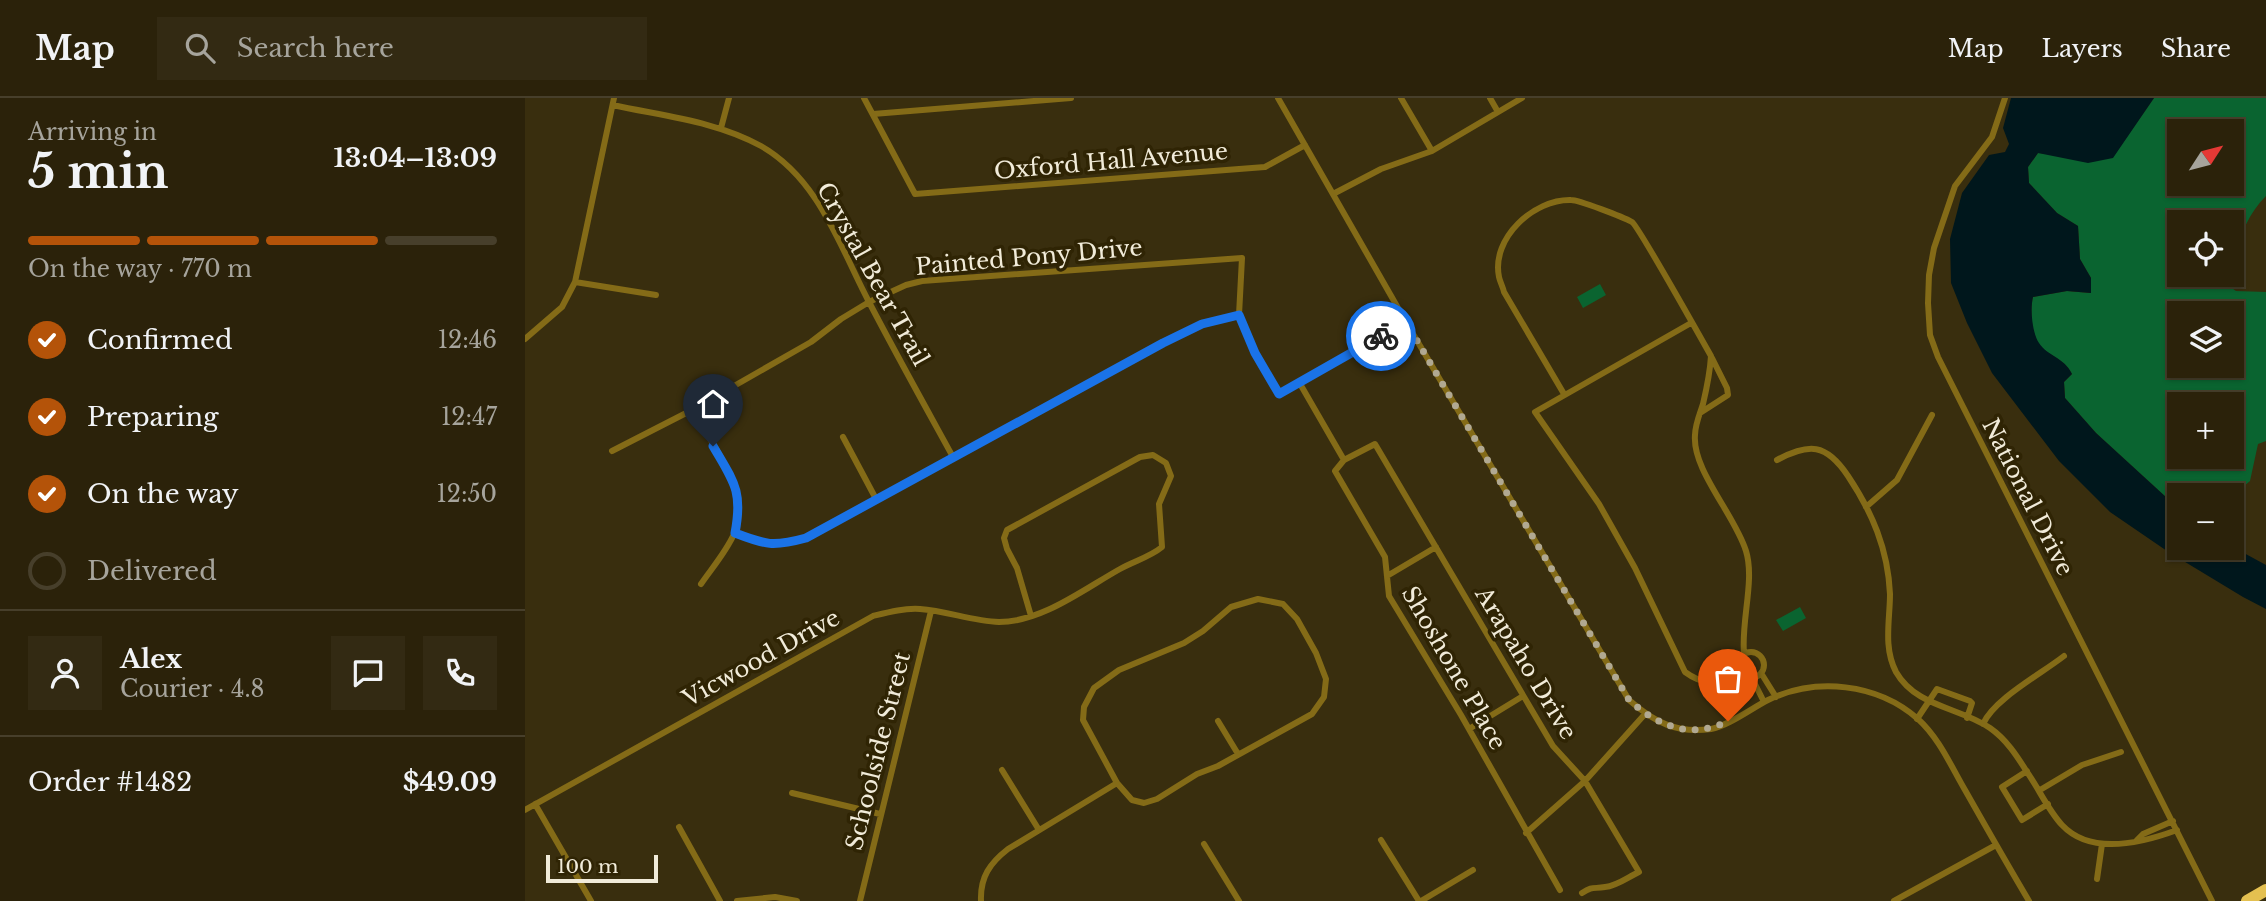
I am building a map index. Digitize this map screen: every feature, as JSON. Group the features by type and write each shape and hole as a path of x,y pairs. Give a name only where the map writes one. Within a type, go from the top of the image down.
{"highway":[{"path":"2246,901 2266,890"}],"street":[{"path":"721,128 729,98"},
{"path":"864,98 873,114 1071,98"},
{"path":"1278,98 1406,322 1629,700 1645,714 1678,729 1713,729 1795,689 1842,685 1898,705 1917,719 1939,744 2029,901"},
{"path":"1401,98 1432,151"},
{"path":"1490,98 1498,112"},
{"path":"1333,194 1381,169 1432,151 1522,98"},
{"name":"National Drive","path":"2005,98 1992,137 1955,186 1934,248 1929,275 1930,335 1938,357 2212,901"},
{"path":"525,339 562,307 575,282 613,102"},
{"name":"Crystal Bear Trail","path":"613,102 721,128 761,146 786,163 821,206 869,302 953,457"},
{"name":"Oxford Hall Avenue","path":"873,114 915,194 1265,167 1305,145"},
{"path":"1564,394 1504,292 1498,276 1499,261 1519,220 1551,203 1573,200 1634,223 1727,388 1728,395 1700,413"},
{"name":"Painted Pony Drive","path":"612,451 692,410 811,342 869,302 906,285 922,281 1242,257 1239,315"},
{"path":"575,282 656,295"},
{"path":"735,533 758,542 779,545 806,538 1202,324 1239,315 1255,353 1279,394 1406,322"},
{"path":"1691,323 1535,412 1599,503 1635,568 1685,672 1695,679 1711,683 1738,671"},
{"path":"1711,356 1709,379 1695,435 1698,461 1729,513 1747,553 1748,588 1742,638 1744,653"},
{"path":"1299,382 1344,460"},
{"path":"692,410 734,483 740,508 735,533 701,584"},
{"path":"1866,507 1897,480 1932,415"},
{"path":"843,437 876,499"},
{"name":"Arapaho Drive","path":"1344,460 1375,444 1553,746 1585,781 1639,872 1618,883 1593,887 1582,893"},
{"path":"1777,460 1795,451 1814,447 1825,452 1842,467 1866,507 1883,544 1890,592 1888,651 1895,670 1906,687 1930,701 1983,724 2002,738 2062,825 2078,837 2091,843 2115,845 2137,840 2146,841 2176,830"},
{"name":"Vicwood Drive","path":"525,810 873,616 900,609 931,611 996,622 1013,621 1031,615 1154,554 1162,547 1159,504 1171,476 1166,463 1153,454 1140,457 1007,530 1004,538 1007,549 1017,568 1031,615"},
{"name":"Shoshone Place","path":"1344,460 1335,471 1385,558 1389,596 1469,729 1560,890"},
{"path":"1387,576 1436,547"},
{"path":"1258,599 1283,604 1297,620 1316,653 1327,679 1324,697 1313,714 1238,754 1197,774 1157,799 1144,803 1132,800 1117,783 1083,720 1084,707 1094,688 1119,670 1184,643 1231,607 1258,599"},
{"name":"Schoolside Street","path":"860,901 931,611"},
{"path":"1755,652 1763,658 1761,673 1752,678 1738,671 1738,660 1744,653 1755,652"},
{"path":"1983,724 1988,714 2001,701 2064,656"},
{"path":"1761,673 1776,696"},
{"path":"1752,678 1765,702"},
{"path":"1917,719 1937,689 1970,701 1972,703 1967,718"},
{"path":"1469,729 1523,696"},
{"path":"1526,833 1585,781 1645,714"},
{"path":"1218,721 1238,754"},
{"path":"2040,790 2081,765 2121,752"},
{"path":"1002,770 1039,830"},
{"path":"2027,771 2002,787 2022,820 2048,804"},
{"path":"981,901 981,888 986,872 995,860 1008,849 1117,783"},
{"path":"792,793 880,814"},
{"path":"535,804 591,901"},
{"path":"2137,840 2143,834 2173,821"},
{"path":"679,827 720,901"},
{"path":"1381,840 1420,901 1473,870"},
{"path":"1204,844 1239,901"},
{"path":"2097,879 2102,844"},
{"path":"1895,901 1996,845"},
{"path":"737,901 775,897 797,901"}],"green space":[{"path":"2154,98 2266,98 2266,196 2244,229 2244,210 2167,210 2167,287 2230,287 2236,291 2266,292 2266,441 2258,444 2250,481 2244,486 2244,483 2167,483 2167,498 2096,433 2065,398 2064,382 2072,374 2069,368 2038,343 2032,320 2033,297 2067,291 2090,293 2091,278 2080,259 2078,226 2057,213 2029,183 2028,167 2038,153 2112,158"},
{"path":"1600,284 1606,295 1583,308 1577,297"},
{"path":"1800,607 1806,618 1783,631 1776,620"}],"water":[{"path":"2011,98 2154,98 2113,158 2088,163 2038,153 2028,167 2029,183 2057,213 2078,226 2080,259 2091,278 2091,293 2067,291 2033,297 2032,314 2033,327 2042,347 2065,364 2072,374 2064,382 2065,398 2096,433 2167,498 2167,551 2110,512 2059,461 1992,373 1951,283 1950,239 1962,193 1989,155 2005,152 2009,144 2003,128"},
{"path":"2244,553 2266,565 2266,609 2182,560 2244,560"}],"way so far":[{"path":"1381,336 1406,322 1629,700 1649,718 1678,729 1713,729 1728,721"}],"route":[{"path":"713,446 734,483 740,508 735,533 758,542 779,545 806,538 1202,324 1239,315 1255,353 1279,394 1381,336"}]}
